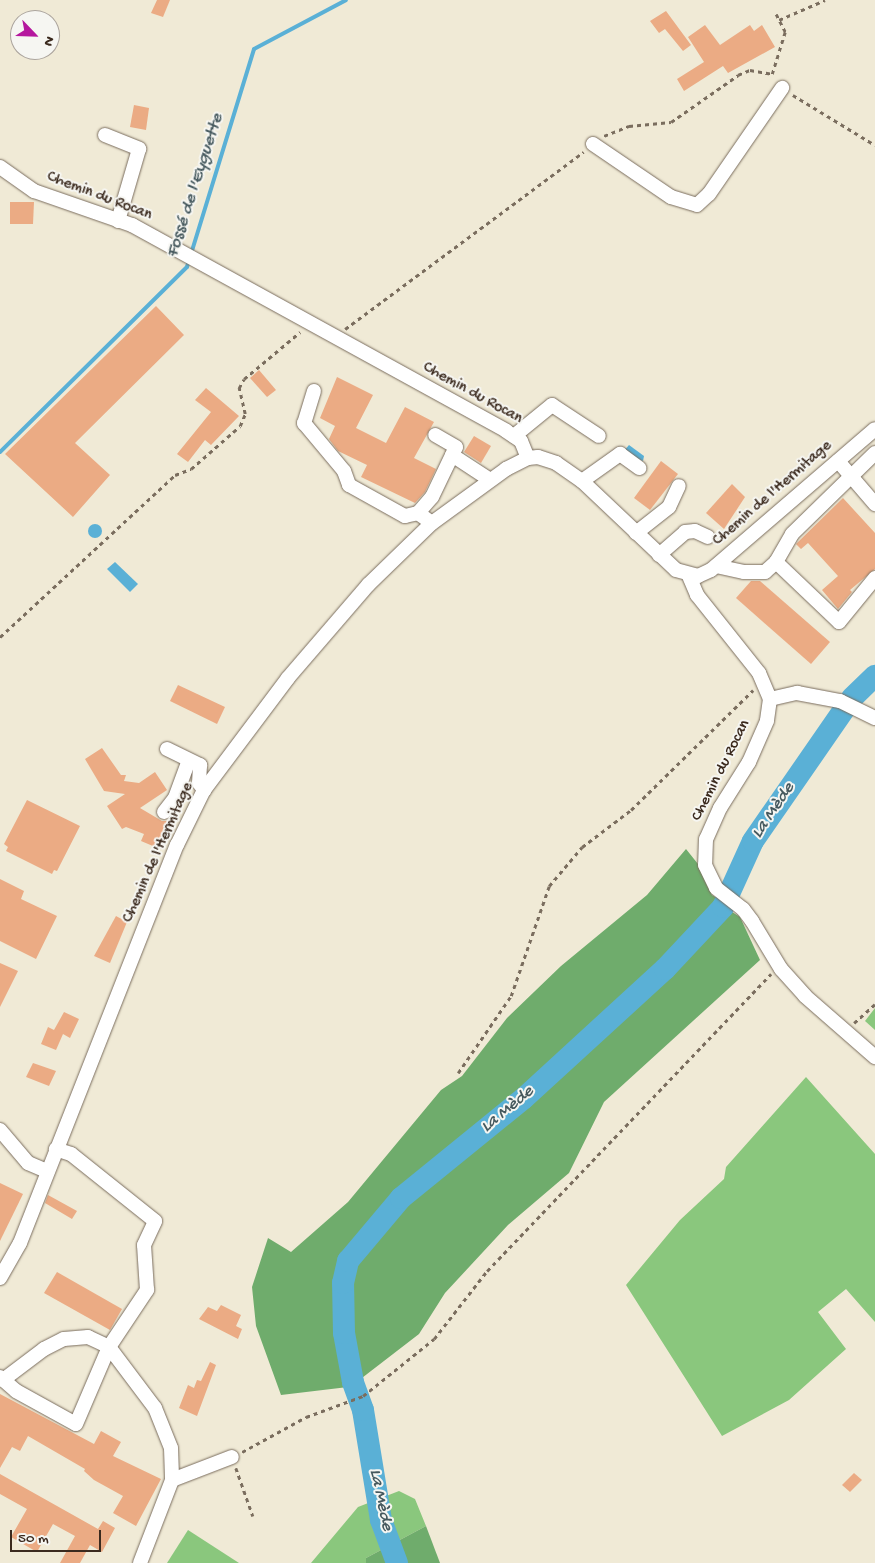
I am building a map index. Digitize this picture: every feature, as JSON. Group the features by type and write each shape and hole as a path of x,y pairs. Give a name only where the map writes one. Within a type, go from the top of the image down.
{"street":[{"path":"593,144 671,197 697,205 709,194 782,88"},
{"path":"105,136 138,149 118,221"},
{"name":"Chemin du Rocan","path":"0,168 34,191 132,225 308,324 514,436 521,441 528,458"},
{"path":"314,391 304,423 344,471 349,485 405,516 418,513 432,497 456,447 436,435"},
{"path":"514,436 552,405 599,436"},
{"name":"Chemin de l'Hermitage","path":"690,576 705,574 716,566 875,429"},
{"path":"716,566 744,572 765,572 776,562 792,534 853,478 875,453"},
{"path":"582,481 620,454 639,468"},
{"path":"452,455 490,480"},
{"path":"528,458 556,463 582,481 659,556 676,570 690,576 697,595 762,679 770,699 797,693 840,701 875,718"},
{"name":"Chemin de l'Hermitage","path":"0,1278 20,1243 177,846 204,790 288,678 368,585 432,523 490,480 528,458"},
{"path":"838,461 875,504"},
{"path":"636,533 669,507 679,486"},
{"path":"418,513 432,523"},
{"path":"659,556 685,532 695,531 708,537"},
{"path":"776,562 839,622 875,578"},
{"name":"Chemin du Rocan","path":"770,699 767,721 750,762 720,808 706,839 705,865 716,888 743,909 781,969"},
{"path":"167,749 200,765 199,783 204,790"},
{"path":"164,812 175,798 189,760"},
{"path":"781,969 805,996 875,1057"},
{"path":"0,1130 28,1163 47,1171"},
{"path":"56,1149 70,1154 155,1221 144,1245 147,1290 109,1347 76,1424 16,1391 1,1379 44,1349 64,1339 88,1336 109,1347 155,1408 171,1448 172,1480 140,1563"},
{"path":"172,1480 232,1457"}],"path":[{"path":"779,20 825,0"},
{"path":"772,74 785,32 776,14"},
{"path":"334,338 358,316 608,134 629,126 671,122 750,70 772,74 782,88 875,145"},
{"path":"0,637 175,475 191,470 240,426 245,414 239,388 244,378 308,324"},
{"path":"458,1072 511,996 549,886 582,847 631,810 762,679"},
{"path":"253,1516 232,1457 306,1417 363,1396 394,1368 434,1338 488,1271 521,1235 769,975 781,969"},
{"path":"844,1029 875,1004"}],"green space":[{"path":"686,849 698,864 712,895 720,900 716,909 657,972 517,1098 395,1197 342,1260 337,1287 339,1337 348,1387 281,1395 256,1326 252,1287 268,1238 291,1252 348,1202 441,1090 462,1076 507,1018 561,966 647,895"},
{"path":"729,910 740,917 760,960 604,1102 569,1173 508,1225 445,1293 419,1334 358,1381 348,1330 352,1264 403,1202 530,1100 671,971"},
{"path":"875,1008 875,1030 865,1021"},
{"path":"806,1077 875,1154 875,1322 846,1289 818,1312 846,1349 789,1400 722,1436 626,1285 680,1220 724,1179 726,1167"},
{"path":"399,1491 415,1499 426,1526 366,1558 366,1563 311,1563 358,1507"},
{"path":"426,1526 440,1563 366,1563 366,1558"},
{"path":"188,1530 239,1563 167,1563"}],"water":[{"path":"629,445 644,456 643,461 623,452"},
{"path":"95,524 100,526 102,531 100,536 95,538 90,536 88,531 90,526"},
{"path":"115,562 138,584 130,592 107,569"}],"building":[{"path":"157,0 170,0 163,17 151,13"},
{"path":"666,11 691,45 683,51 665,29 659,33 650,21"},
{"path":"705,25 720,45 750,25 754,31 762,25 775,47 728,73 723,66 684,91 677,79 704,62 688,37"},
{"path":"134,105 149,108 146,130 130,127"},
{"path":"10,202 34,202 33,224 10,224"},
{"path":"156,306 184,335 75,443 110,475 73,517 5,454"},
{"path":"259,370 276,390 267,397 250,378"},
{"path":"337,377 373,395 356,428 386,443 405,407 434,422 414,458 436,469 425,492 415,503 361,477 367,465 338,451 329,439 335,426 320,418"},
{"path":"206,388 239,416 211,445 205,440 188,462 177,454 211,412 195,400"},
{"path":"474,436 491,446 481,463 464,452"},
{"path":"661,461 678,474 650,510 634,498"},
{"path":"732,484 745,497 724,529 706,513"},
{"path":"843,498 875,533 875,569 850,590 852,592 838,609 822,590 838,576 808,543 801,549 796,544"},
{"path":"751,581 760,581 830,642 811,664 736,598"},
{"path":"178,685 225,707 217,724 170,701"},
{"path":"102,748 121,775 126,775 124,781 139,783 155,772 167,790 140,808 162,821 171,821 160,849 141,841 144,834 126,827 122,829 107,806 125,794 104,791 85,759"},
{"path":"27,800 80,826 57,871 54,870 52,874 6,851 8,847 4,844"},
{"path":"0,879 24,891 21,899 57,916 36,959 0,941"},
{"path":"116,916 127,922 110,963 94,956"},
{"path":"0,963 18,971 0,1007"},
{"path":"64,1012 79,1019 70,1038 63,1034 56,1050 41,1044 48,1027 54,1030"},
{"path":"33,1063 56,1071 49,1086 26,1077"},
{"path":"0,1183 23,1194 0,1241"},
{"path":"48,1195 77,1211 72,1219 45,1203"},
{"path":"57,1272 122,1309 110,1330 44,1293"},
{"path":"221,1305 241,1315 236,1326 242,1329 238,1339 199,1319 208,1307 217,1311"},
{"path":"210,1362 216,1365 197,1416 179,1408 188,1385 194,1388 197,1380 201,1381"},
{"path":"0,1394 94,1444 101,1431 121,1442 113,1456 161,1479 136,1526 113,1513 123,1496 94,1480 84,1471 85,1469 28,1436 20,1451 12,1447 0,1468"},
{"path":"854,1473 862,1480 850,1492 842,1485"},
{"path":"0,1474 98,1529 103,1521 115,1528 102,1552 90,1545 80,1563 60,1563 75,1536 53,1524 37,1552 11,1537 27,1509 0,1494"}],"waterway":[{"name":"Fossé de l'Eyguette","path":"191,254 254,49 346,0"},
{"name":"Fossé de l'Eyguette","path":"0,452 187,267 189,260"},
{"name":"La Mède","path":"852,698 875,676"},
{"name":"La Mède","path":"397,1563 381,1520 363,1410 353,1382 344,1333 343,1283 348,1261 401,1198 523,1099 665,969 723,907 753,841 845,708"}]}
